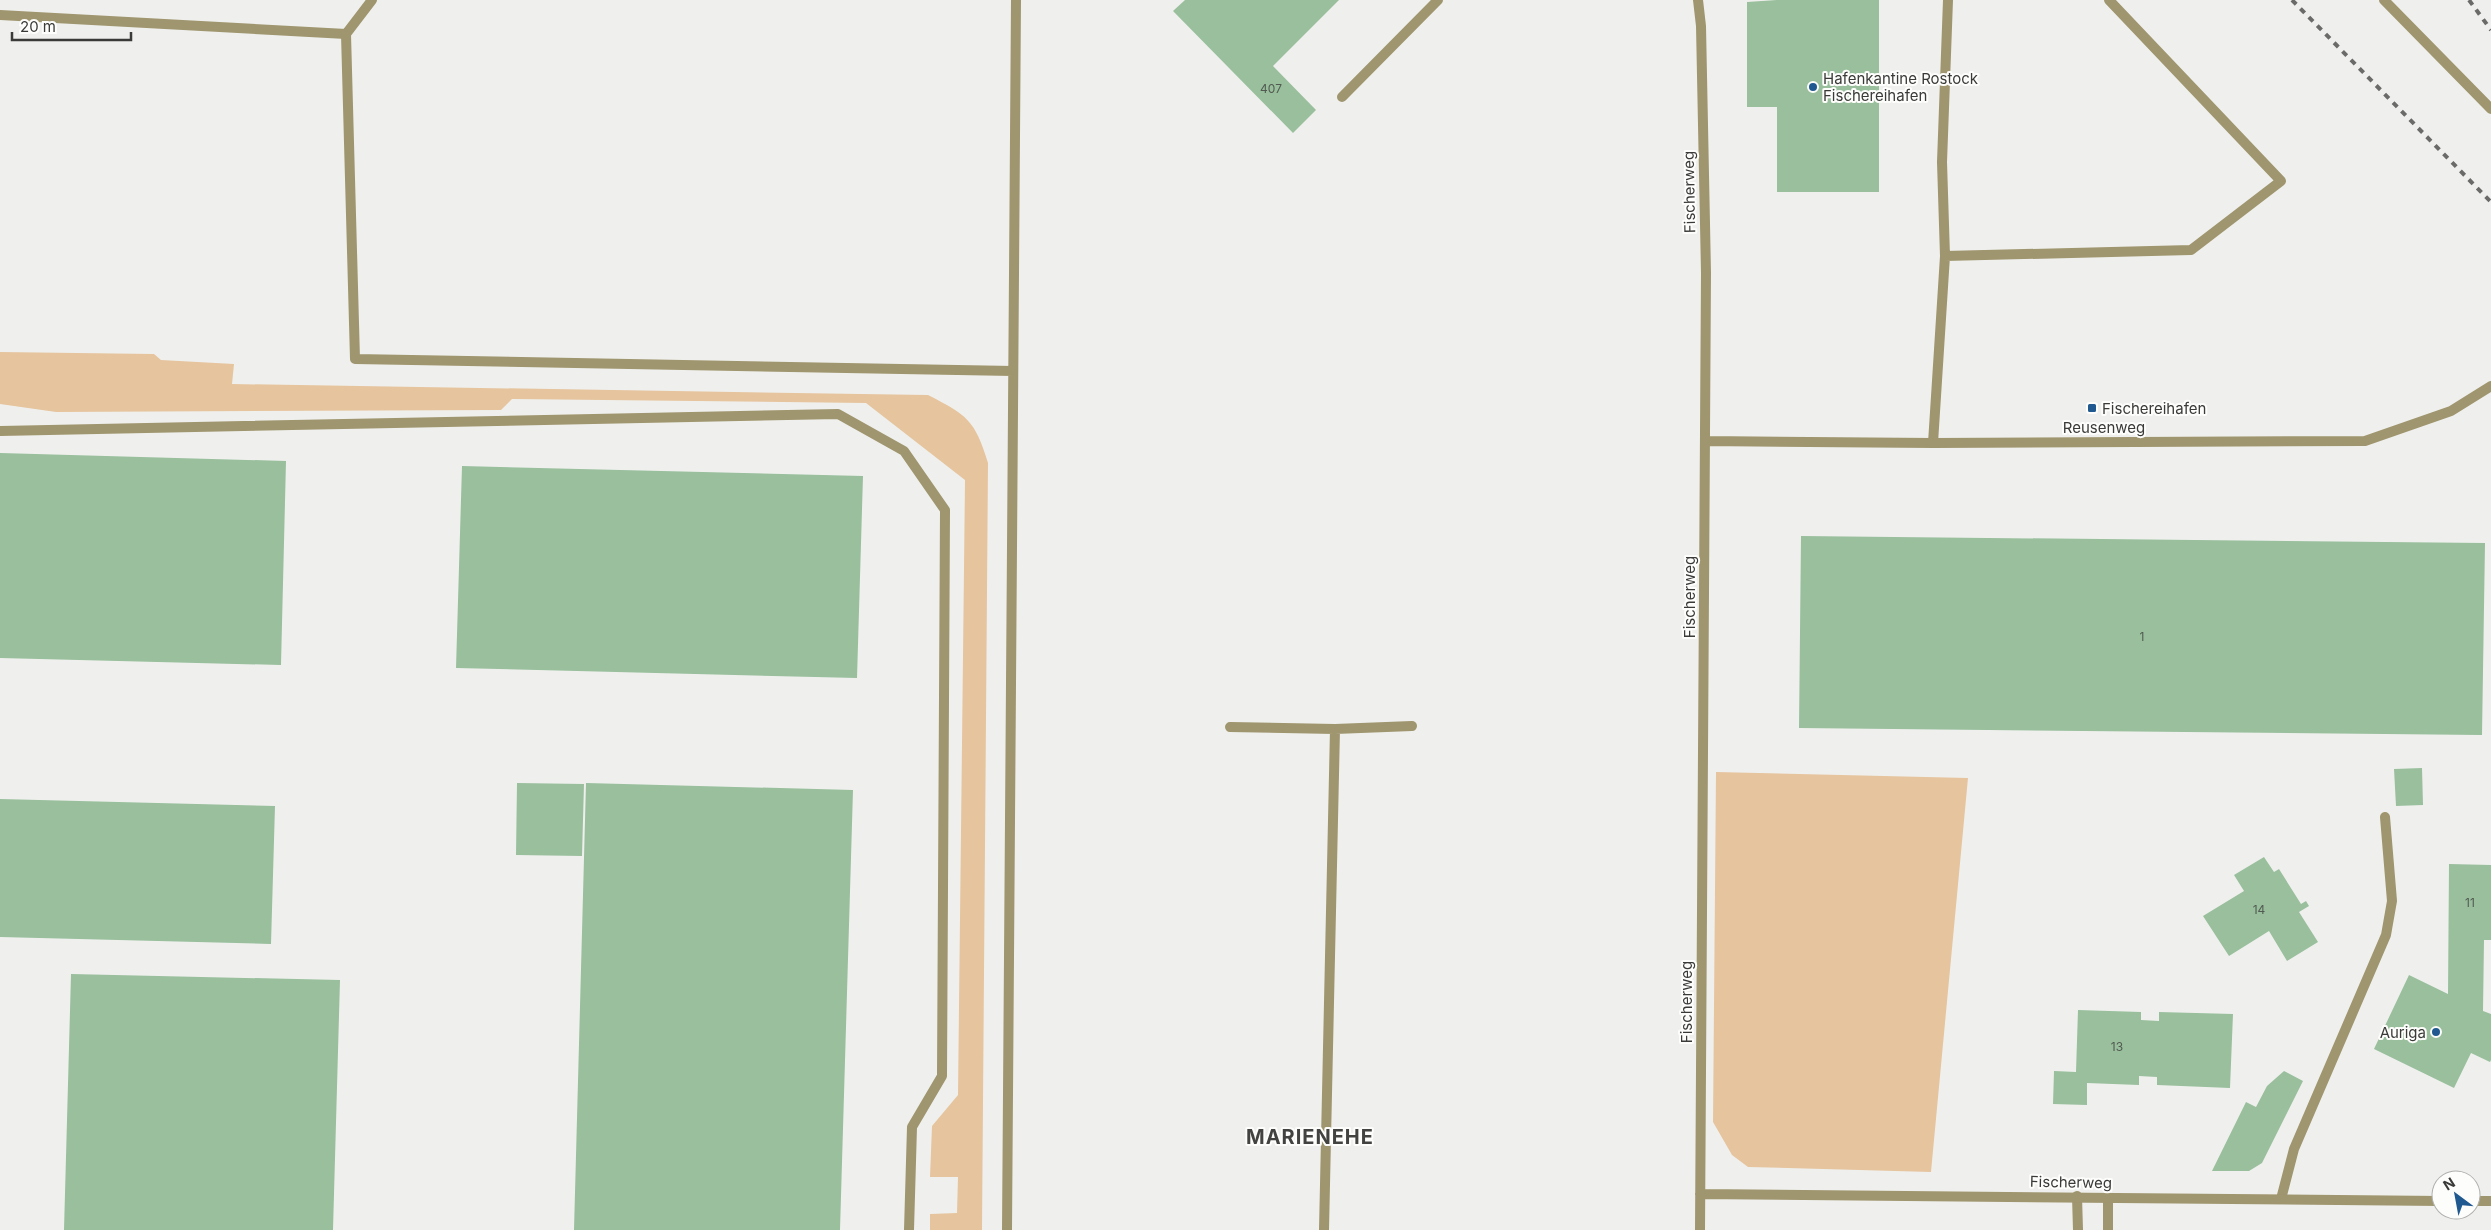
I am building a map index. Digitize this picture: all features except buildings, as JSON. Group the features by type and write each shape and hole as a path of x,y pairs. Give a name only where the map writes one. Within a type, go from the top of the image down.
{"street":[{"path":"372,0 346,34 355,359 1013,372"},
{"path":"1007,1230 1016,0"},
{"path":"1342,97 1438,0"},
{"name":"Fischerweg","path":"1698,0 1701,26 1706,263 1700,1230"},
{"path":"1933,443 1946,256 1942,162 1948,0"},
{"path":"1946,256 2191,250 2281,181 2109,0"},
{"path":"2384,0 2491,109"},
{"path":"0,15 346,34"},
{"name":"Reusenweg","path":"1705,441 1933,443 2365,441 2451,412 2491,386"},
{"path":"0,431 838,414 904,451 945,510 942,1076 912,1127 909,1230"},
{"path":"1230,727 1335,729 1412,726"},
{"path":"1324,1230 1335,729"},
{"path":"2281,1199 2294,1149 2386,935 2392,901 2385,817"},
{"name":"Fischerweg","path":"1700,1194 2077,1196 2431,1201"},
{"path":"2077,1196 2078,1230"},
{"path":"2108,1197 2108,1230"}],"shaded area":[{"path":"0,352 154,354 161,360 234,364 232,384 928,395 952,408 968,420 979,437 988,463 982,1230 930,1230 930,1214 957,1213 958,1177 930,1177 932,1126 958,1095 965,480 866,403 512,399 501,410 56,412 0,404"},
{"path":"1716,772 1968,778 1931,1172 1748,1167 1732,1155 1713,1122"}],"railway":[{"path":"2292,0 2491,202"},
{"path":"2469,0 2491,30"}],"place":[{"name":"Hafenkantine Rostock Fischereihafen","path":"1813,87"},
{"name":"Fischereihafen","path":"2092,408"},
{"name":"Auriga","path":"2436,1032"}],"district":[{"name":"MARIENEHE","path":"1310,1137"}]}
